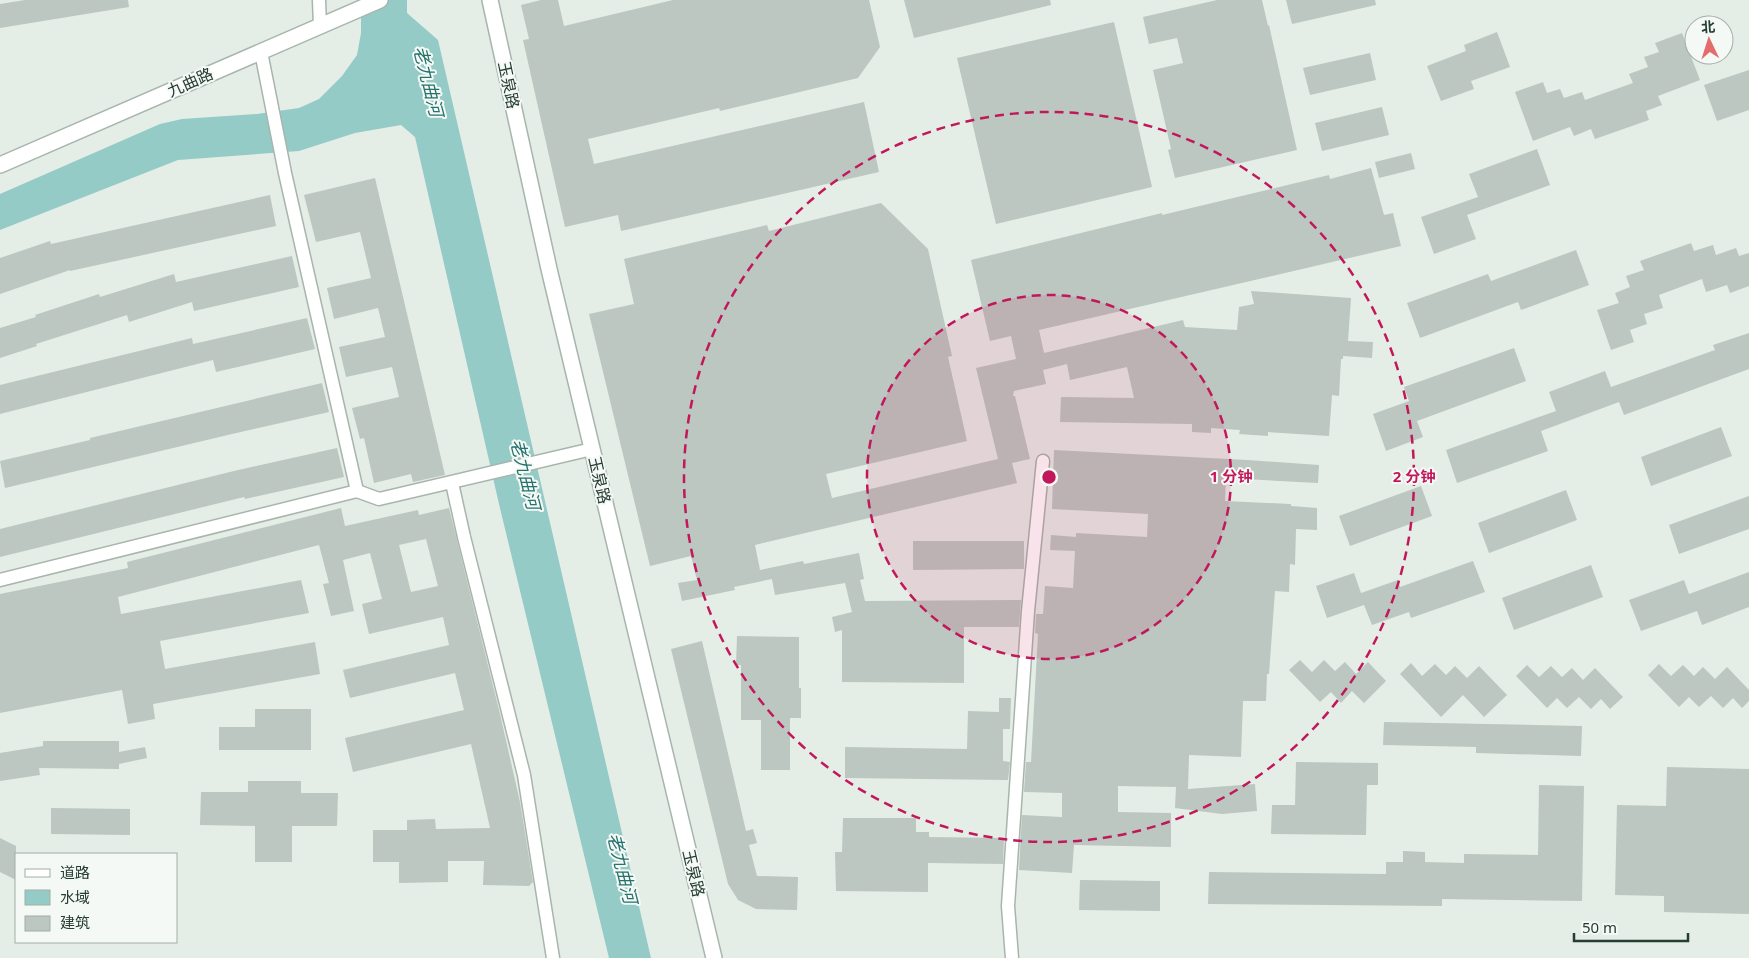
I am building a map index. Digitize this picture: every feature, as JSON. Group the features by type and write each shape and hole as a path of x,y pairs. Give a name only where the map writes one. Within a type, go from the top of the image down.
{"street":[{"path":"319,0 320,26"},
{"name":"九曲路","path":"0,165 380,0"},
{"name":"玉泉路","path":"490,0 549,269 714,958"},
{"path":"261,52 357,491"},
{"path":"0,580 357,491 379,500 592,449"},
{"path":"1012,958 1008,906 1028,611 1043,461"},
{"path":"452,483 524,775 553,958"}],"water":[{"name":"老九曲河","path":"361,0 407,0 407,13 438,40 651,958 609,958 499,504 415,137 401,125 355,133 299,151 178,160 0,230 0,194 160,124 182,119 257,114 299,108 319,99 342,76 357,55 361,33"}],"building":[{"path":"25,0 128,0 129,7 0,28 0,4"},
{"path":"541,0 558,0 564,26 673,0 869,0 880,47 858,78 720,111 719,108 588,139 594,164 864,102 879,172 621,231 618,215 565,227 523,40 529,39 521,5"},
{"path":"904,0 1050,0 1051,5 914,38"},
{"path":"1217,0 1262,0 1297,150 1175,178 1168,150 1171,149 1153,70 1183,63 1177,38 1149,44 1143,17"},
{"path":"1286,0 1375,0 1376,5 1292,24"},
{"path":"1114,22 1152,187 996,224 957,58"},
{"path":"1497,32 1510,67 1471,81 1474,89 1441,101 1427,66 1466,51 1464,45"},
{"path":"1682,33 1684,38 1684,65 1694,65 1700,80 1658,96 1662,105 1646,111 1649,120 1595,139 1591,129 1574,136 1570,127 1533,141 1515,92 1543,82 1547,93 1560,89 1564,98 1582,92 1585,100 1633,83 1629,74 1648,67 1644,57 1659,52 1655,43"},
{"path":"1370,53 1376,80 1310,95 1303,68"},
{"path":"1749,70 1749,110 1717,121 1704,85"},
{"path":"1382,107 1389,135 1322,151 1315,123"},
{"path":"1537,149 1550,185 1467,215 1476,239 1434,254 1421,217 1478,197 1469,174"},
{"path":"1411,153 1415,169 1379,178 1375,162"},
{"path":"1371,168 1384,215 1393,213 1401,246 1039,330 1044,353 1183,320 1185,327 1237,330 1239,307 1254,304 1251,291 1351,298 1348,341 1373,342 1372,358 1343,356 1343,359 1341,359 1339,396 1332,395 1329,436 1268,432 1268,436 1239,434 1240,430 1211,428 1211,433 1192,432 1192,424 1060,422 1061,397 1134,398 1127,367 1070,380 1067,364 1043,370 1046,384 1014,391 1013,396 1015,396 1030,459 1012,463 1017,483 755,545 760,570 803,561 804,564 859,553 864,579 860,580 865,601 1021,600 1019,627 964,627 964,683 842,682 842,630 835,632 832,617 852,612 845,583 775,595 772,579 734,587 735,590 682,601 678,583 697,580 691,556 650,566 589,314 634,304 624,259 767,225 769,231 881,203 928,249 952,356 948,357 967,441 826,474 832,498 998,459 976,368 1016,359 1011,336 990,341 971,260 1162,213 1162,215 1329,175 1330,179"},
{"path":"375,178 445,475 413,482 411,474 374,483 364,438 360,439 352,408 399,397 392,367 346,377 339,347 385,337 378,308 334,319 327,288 371,278 360,232 316,242 304,195"},
{"path":"270,195 276,226 70,270 0,294 0,258 50,241 51,244"},
{"path":"1691,243 1694,251 1713,245 1716,255 1736,248 1739,256 1749,253 1749,286 1730,293 1727,285 1706,292 1702,279 1659,295 1663,308 1644,314 1647,324 1630,330 1634,342 1611,350 1597,310 1619,303 1615,293 1630,287 1626,276 1644,270 1640,261"},
{"path":"1576,250 1589,285 1521,310 1518,302 1420,338 1407,303 1488,274 1491,281"},
{"path":"292,256 299,287 194,311 192,302 129,322 127,315 36,344 37,346 0,358 0,328 36,317 35,315 99,294 100,297 174,274 176,282"},
{"path":"307,318 315,349 216,372 213,360 0,414 0,385 192,338 193,344"},
{"path":"1749,333 1749,369 1624,415 1619,402 1541,431 1548,451 1457,483 1446,450 1556,411 1549,392 1605,371 1611,387 1715,350 1713,345"},
{"path":"1514,348 1526,381 1417,421 1423,437 1386,451 1373,414 1409,401 1404,387"},
{"path":"322,383 329,412 5,488 0,461"},
{"path":"1721,427 1732,456 1651,486 1641,457"},
{"path":"337,448 344,477 245,499 244,497 0,557 0,529 234,471"},
{"path":"1054,450 1319,465 1318,483 1226,478 1225,501 1291,504 1291,506 1317,508 1317,530 1296,529 1295,565 1290,564 1289,592 1275,591 1266,701 1243,701 1241,757 1189,755 1188,789 1255,784 1257,811 1222,814 1175,808 1176,787 1118,786 1118,812 1171,813 1171,847 1074,845 1072,873 1019,870 1022,815 1062,817 1062,793 1024,792 1026,762 1031,762 1038,634 1035,633 1036,614 1043,614 1045,586 1073,588 1075,551 1050,550 1051,535 1076,537 1076,533 1147,537 1148,514 1052,509"},
{"path":"1421,486 1432,516 1350,546 1339,516"},
{"path":"1566,490 1577,520 1489,553 1478,523"},
{"path":"1749,496 1749,529 1679,554 1669,525"},
{"path":"341,508 345,526 418,510 419,515 449,508 520,802 533,882 529,886 483,885 484,861 448,861 448,882 399,883 399,862 373,862 373,830 407,830 407,820 435,819 436,829 490,828 471,744 353,772 345,738 464,710 455,673 350,698 343,670 449,645 443,617 369,634 362,604 382,599 370,553 343,560 354,611 331,616 323,584 329,583 319,545 118,597 121,614 301,580 309,613 160,641 165,669 315,642 320,674 153,704 155,719 128,724 122,690 0,713 0,594 128,568 127,562","holes":["426,539 438,586 411,592 399,545"]},
{"path":"913,541 1024,541 1024,569 913,570"},
{"path":"1473,561 1485,592 1411,618 1409,612 1372,625 1364,605 1327,618 1316,586 1354,573 1361,593 1398,580 1400,587"},
{"path":"1591,565 1603,597 1514,630 1502,598"},
{"path":"1749,572 1749,607 1702,625 1697,611 1641,631 1629,600 1684,580 1689,594"},
{"path":"737,636 799,637 801,718 790,718 790,770 761,770 761,720 741,720 741,665 736,665"},
{"path":"702,641 746,831 753,829 757,843 749,845 757,876 798,877 797,910 756,909 738,900 728,884 671,649"},
{"path":"1300,660 1312,672 1324,660 1335,671 1345,662 1356,674 1368,662 1386,681 1364,703 1352,691 1341,703 1331,692 1320,702 1289,670"},
{"path":"1411,663 1422,676 1435,664 1446,675 1455,666 1467,678 1479,666 1507,695 1484,717 1463,695 1441,717 1400,674"},
{"path":"1659,664 1671,676 1683,665 1694,676 1703,667 1715,679 1727,667 1749,690 1749,701 1742,708 1733,698 1723,708 1711,696 1699,707 1689,697 1679,707 1648,675"},
{"path":"1527,665 1539,677 1551,666 1562,677 1572,668 1583,680 1595,668 1623,697 1610,709 1601,699 1591,709 1579,697 1567,708 1557,698 1547,708 1516,676"},
{"path":"999,698 1011,698 1010,729 1003,729 1003,761 1010,762 1008,780 845,778 845,747 967,749 968,711 999,712"},
{"path":"255,709 311,709 311,750 219,750 219,727 255,727"},
{"path":"1384,722 1582,726 1581,756 1476,753 1476,747 1383,745"},
{"path":"43,741 119,741 119,752 145,747 147,758 119,764 119,769 39,768 40,775 0,781 0,753 43,746"},
{"path":"1296,762 1378,763 1378,785 1367,785 1366,835 1271,834 1272,805 1295,805"},
{"path":"1667,767 1749,769 1749,914 1664,912 1664,896 1615,895 1617,805 1666,806"},
{"path":"248,781 301,781 301,793 338,793 337,826 292,826 292,862 255,862 255,826 200,825 201,792 248,792"},
{"path":"1539,785 1584,786 1582,901 1442,899 1442,906 1208,904 1209,872 1386,874 1386,862 1403,862 1403,851 1425,852 1425,862 1464,863 1464,854 1538,855"},
{"path":"51,808 130,809 130,835 51,834"},
{"path":"843,818 916,818 916,832 929,832 929,837 1004,838 1003,864 928,863 928,892 836,891 835,852 842,852"},
{"path":"0,838 16,846 15,880 0,872"},
{"path":"1080,880 1160,881 1160,911 1079,910"}]}
